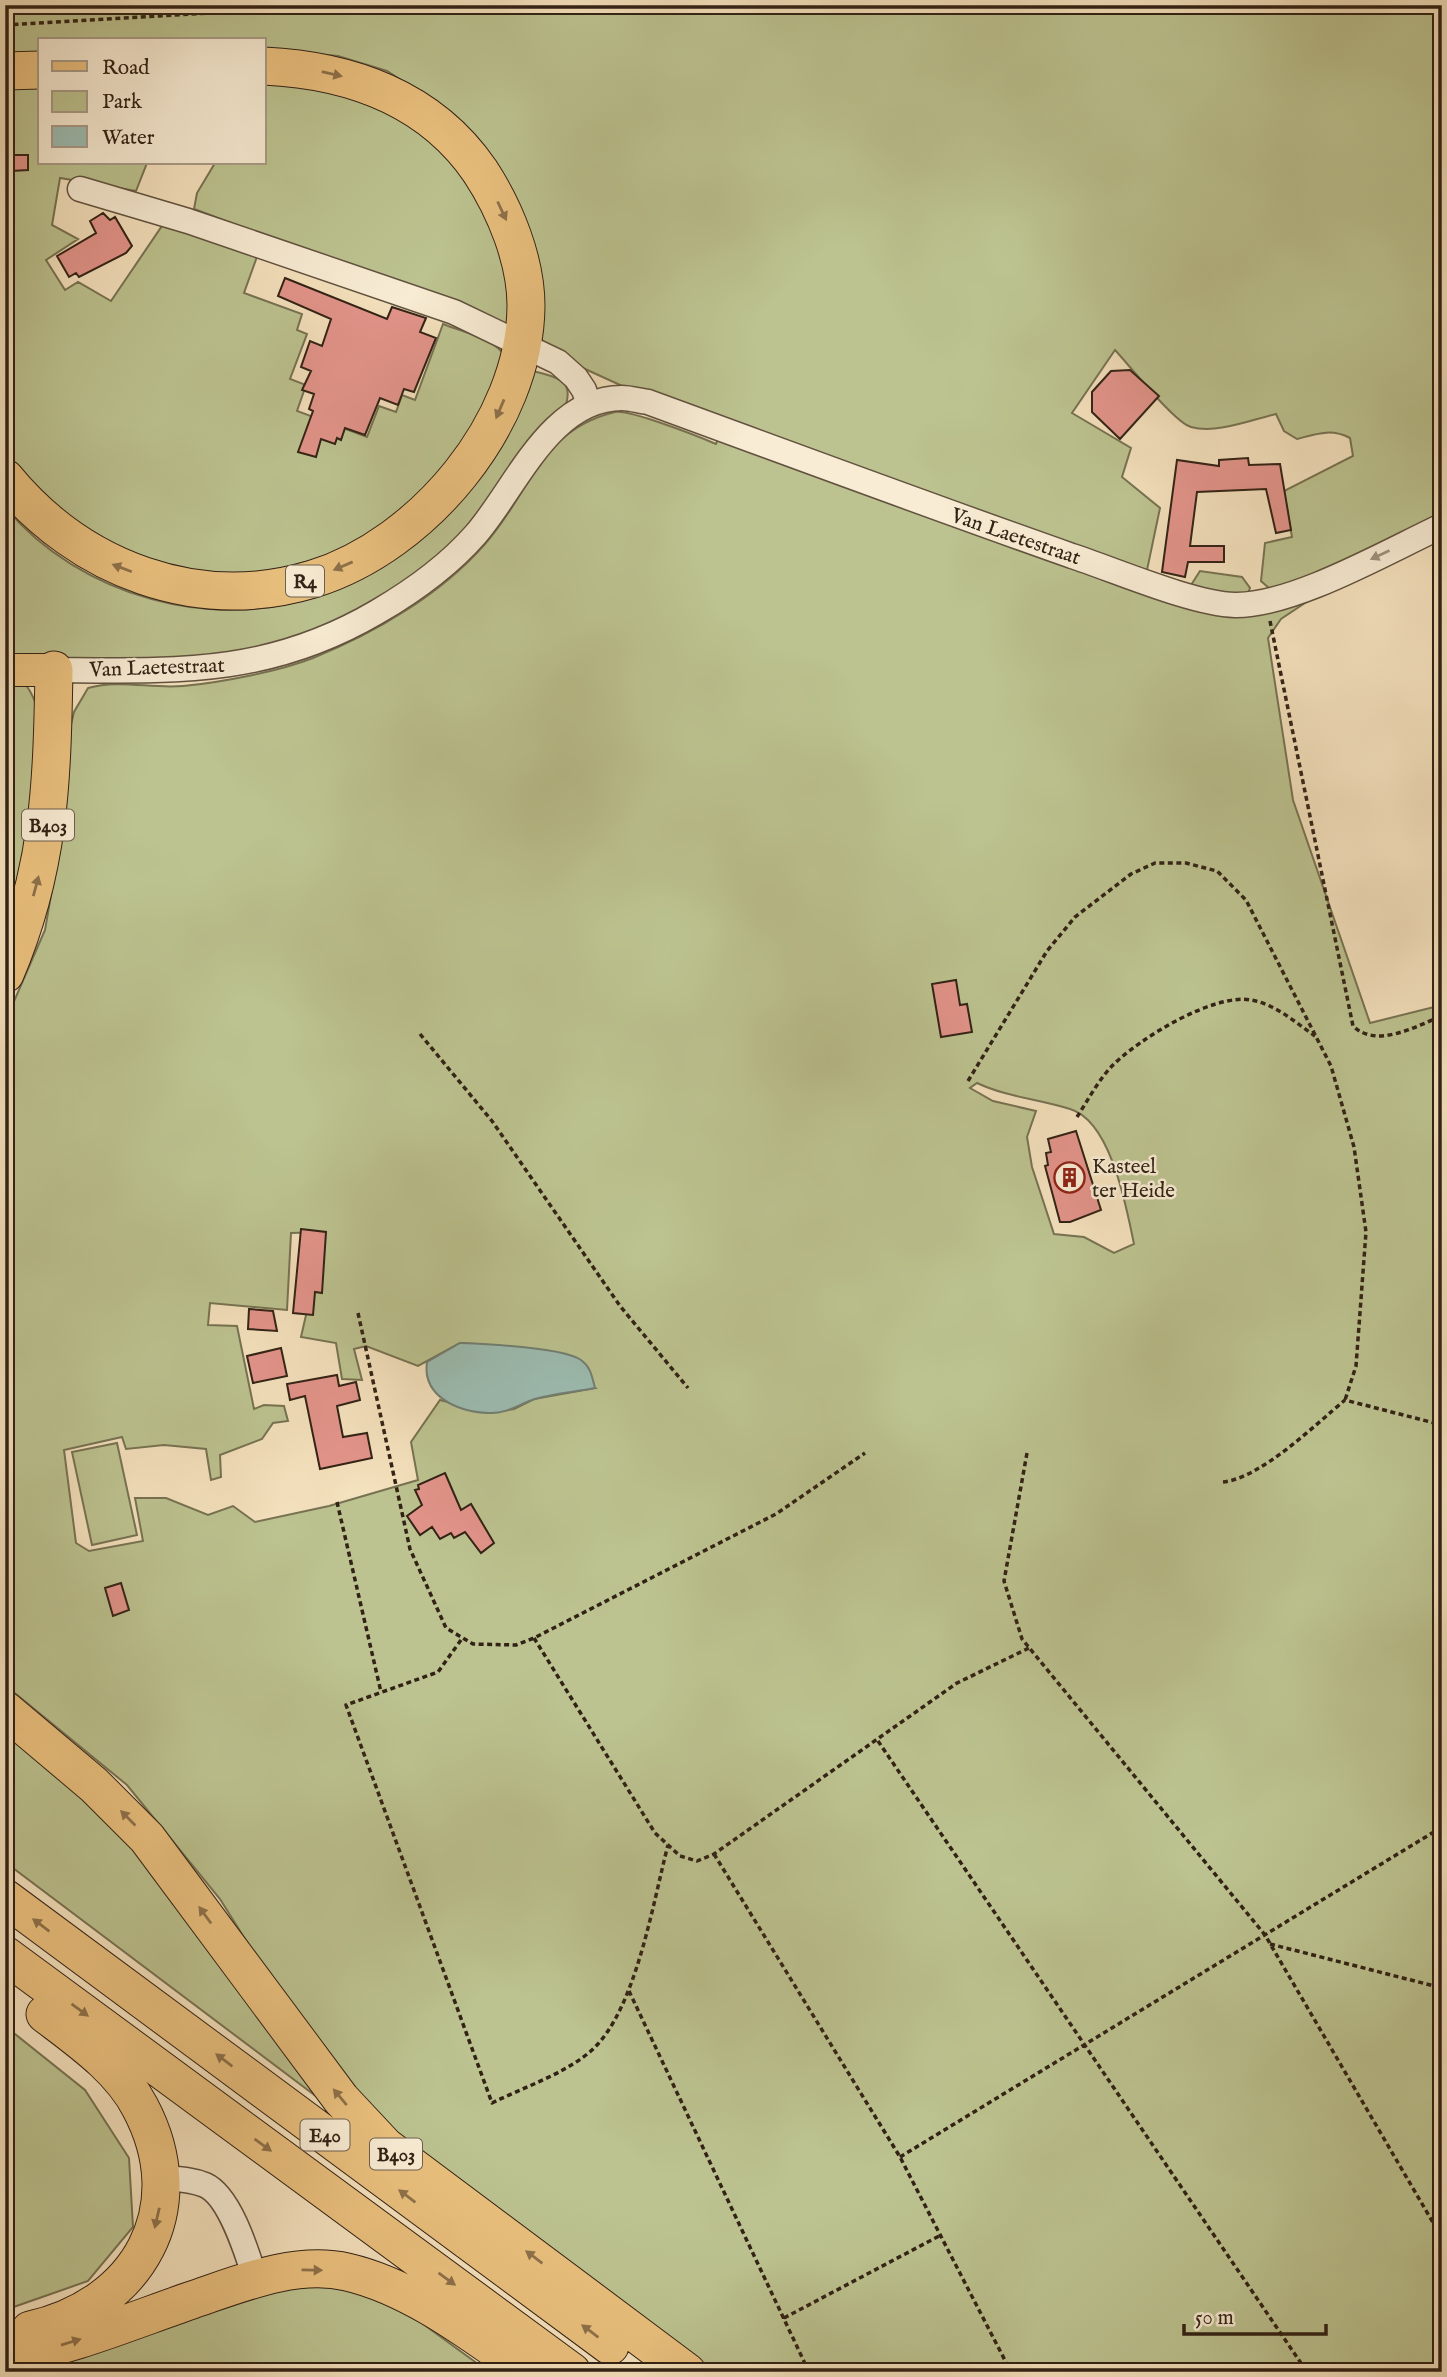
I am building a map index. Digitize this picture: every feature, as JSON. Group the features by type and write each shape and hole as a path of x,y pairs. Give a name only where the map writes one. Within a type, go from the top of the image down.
{"highway":[{"name":"R4","path":"5,478 45,520 76,545 110,563 152,580 192,589 274,588 314,578 352,563 390,539 461,475 488,437 523,345 525,288 504,214 474,163 452,137 393,94 359,80 313,70 266,66"},
{"path":"5,71 38,70"},
{"name":"B403","path":"5,974 37,884 47,834 52,775 54,670"},
{"name":"B403","path":"5,1710 94,1785 147,1838 341,2099 385,2146 687,2372"},
{"name":"E40","path":"5,1898 645,2372"},
{"name":"E40","path":"5,1955 572,2372"},
{"path":"5,1982 116,2074 140,2105 157,2147 162,2178 160,2213 152,2238 141,2260 122,2282 101,2301 73,2315 34,2329 5,2334"},
{"path":"5,2358 100,2333 255,2278 299,2270 345,2271 385,2285 429,2307 527,2372"}],"main road":[{"name":"Van Laetestraat","path":"5,670 54,670"}],"street":[{"path":"80,189 188,221 454,312 558,362 576,378 589,405"},
{"name":"Van Laetestraat","path":"54,670 159,671 224,667 302,646 376,613 453,557 477,533 554,431 571,415 589,405 621,398 648,402 922,504 1172,590 1234,605 1266,601 1331,578 1442,526"},
{"path":"162,2178 186,2179 206,2185 220,2197 248,2255 255,2278"}],"path":[{"path":"5,24 344,5"},
{"path":"1266,601 1353,1027 1360,1033 1378,1037 1442,1016"},
{"path":"968,1080 1047,951 1075,917 1131,874 1155,863 1186,863 1217,871 1245,901 1331,1066 1354,1147 1366,1231 1356,1366 1345,1400 1288,1449 1235,1481 1223,1482"},
{"path":"1077,1117 1112,1066 1130,1051 1184,1018 1232,1000 1262,1003 1317,1037"},
{"path":"421,1034 492,1121 620,1306 688,1388"},
{"path":"358,1313 410,1549 446,1628 461,1640 472,1644 516,1646 534,1639 776,1514 865,1453"},
{"path":"1345,1400 1442,1425"},
{"path":"1027,1453 1004,1581 1022,1639 1265,1935 1442,2238"},
{"path":"337,1502 381,1692"},
{"path":"534,1639 655,1833 680,1856 697,1861 714,1854 957,1683 1029,1648"},
{"path":"461,1640 438,1672 346,1705 492,2103 595,2047 629,1992 668,1845"},
{"path":"878,1741 1307,2372"},
{"path":"900,2157 1442,1827"},
{"path":"714,1854 900,2157 1010,2372"},
{"path":"1270,1944 1442,1988"},
{"path":"629,1992 809,2372"},
{"path":"784,2318 941,2235"}],"green space":[{"path":"5,5 1442,5 1442,518 1320,575 1271,590 1261,581 1265,543 1292,537 1284,491 1353,456 1350,438 1330,433 1297,439 1284,431 1276,414 1222,428 1191,427 1163,405 1115,350 1072,413 1131,448 1122,477 1160,508 1147,570 1191,585 1200,571 1242,577 1250,588 1247,596 1200,607 1314,597 1281,619 1268,638 1293,800 1370,1023 1442,1005 1442,2372 702,2372 375,2127 326,2068 220,1899 127,1785 5,1685 5,1022 45,930 64,821 69,733 74,712 88,688 112,684 183,686 249,676 313,658 360,637 427,596 467,563 500,525 552,448 589,421 623,412 665,424 716,444 724,424 631,390 537,347 538,286 436,103 387,71 338,56 266,49 266,38 38,38 38,52 5,53","holes":["977,1083 1000,1092 1070,1109 1084,1117 1096,1130 1114,1167 1134,1244 1114,1253 1084,1237 1054,1234 1032,1167 1027,1137 1036,1111 993,1101 970,1088","325,1232 301,1337 336,1343 342,1379 362,1380 354,1349 366,1346 418,1366 460,1343 516,1348 595,1388 534,1399 514,1409 488,1413 440,1400 411,1442 418,1480 329,1506 255,1522 233,1506 208,1515 166,1498 135,1498 143,1541 89,1551 76,1543 64,1450 122,1437 126,1449 164,1445 206,1449 211,1480 221,1477 220,1455 262,1439 273,1423 288,1421 284,1406 264,1405 254,1409 237,1326 208,1325 210,1303 287,1310 291,1233"]},
{"path":"266,78 367,94 444,150 485,212 501,249 507,283 509,327 194,209 197,193 214,164 266,164"},
{"path":"38,81 38,164 147,164 136,191 60,178 52,225 78,239 46,260 65,290 78,282 111,301 166,220 259,251 244,293 302,314 297,330 307,334 290,379 306,385 297,411 367,437 379,406 396,412 402,395 415,400 443,324 478,336 501,350 505,357 464,455 360,548 233,581 117,559 5,466 5,82"},
{"path":"533,371 557,379 566,386 568,392 564,410 472,523 441,556 390,592 330,624 278,644 206,658 5,659 5,507 35,538 71,564 110,584 151,599 195,608 239,610 282,605 339,586 412,541 451,510 472,487 493,456"},
{"path":"5,681 26,685 38,710 43,740 38,809 5,939"},
{"path":"117,1443 137,1535 92,1545 72,1452"},
{"path":"5,1732 98,1806 206,1937 317,2097 5,1862"},
{"path":"5,2026 85,2090 129,2158 133,2227 88,2281 5,2310"},
{"path":"312,2282 390,2300 489,2372 5,2372 5,2363"}],"water":[{"path":"460,1343 523,1347 571,1356 587,1366 595,1388 542,1397 502,1412 465,1409 444,1400 436,1393 427,1374 427,1362"}],"building":[{"path":"11,155 28,155 28,170 11,171"},
{"path":"103,213 110,220 115,217 132,246 126,253 79,277 76,273 69,277 57,256 96,233 90,221"},
{"path":"285,278 387,319 392,307 426,318 420,332 436,338 414,392 404,389 398,405 380,398 365,435 345,428 341,440 337,438 335,444 321,439 316,457 298,452 313,411 309,409 314,394 302,390 311,371 301,367 310,341 322,346 331,319 278,296"},
{"path":"1130,370 1159,396 1120,439 1092,412 1092,392 1111,371"},
{"path":"1248,458 1249,465 1280,464 1291,530 1276,533 1266,489 1197,492 1190,546 1224,546 1224,562 1188,562 1185,577 1162,572 1177,460 1219,466 1219,460"},
{"path":"956,980 960,1005 967,1004 972,1032 941,1037 932,984"},
{"name":"Kasteel ter Heide","path":"1076,1131 1101,1210 1070,1222 1060,1222 1045,1166 1048,1165 1046,1153 1051,1152 1048,1139"},
{"path":"301,1229 326,1232 322,1293 315,1292 313,1315 293,1313"},
{"path":"249,1309 273,1311 277,1331 248,1329"},
{"path":"281,1348 287,1376 253,1383 247,1356"},
{"path":"337,1375 339,1386 356,1382 360,1400 337,1406 343,1437 367,1433 372,1458 320,1469 305,1396 290,1400 287,1384"},
{"path":"445,1473 461,1510 471,1504 494,1543 481,1553 465,1532 454,1538 451,1533 440,1539 432,1527 420,1535 407,1516 422,1505 415,1490 419,1489 418,1485"},
{"path":"121,1583 129,1610 113,1616 105,1588"}],"place":[{"name":"Kasteel ter Heide","path":"1069,1178"}]}
